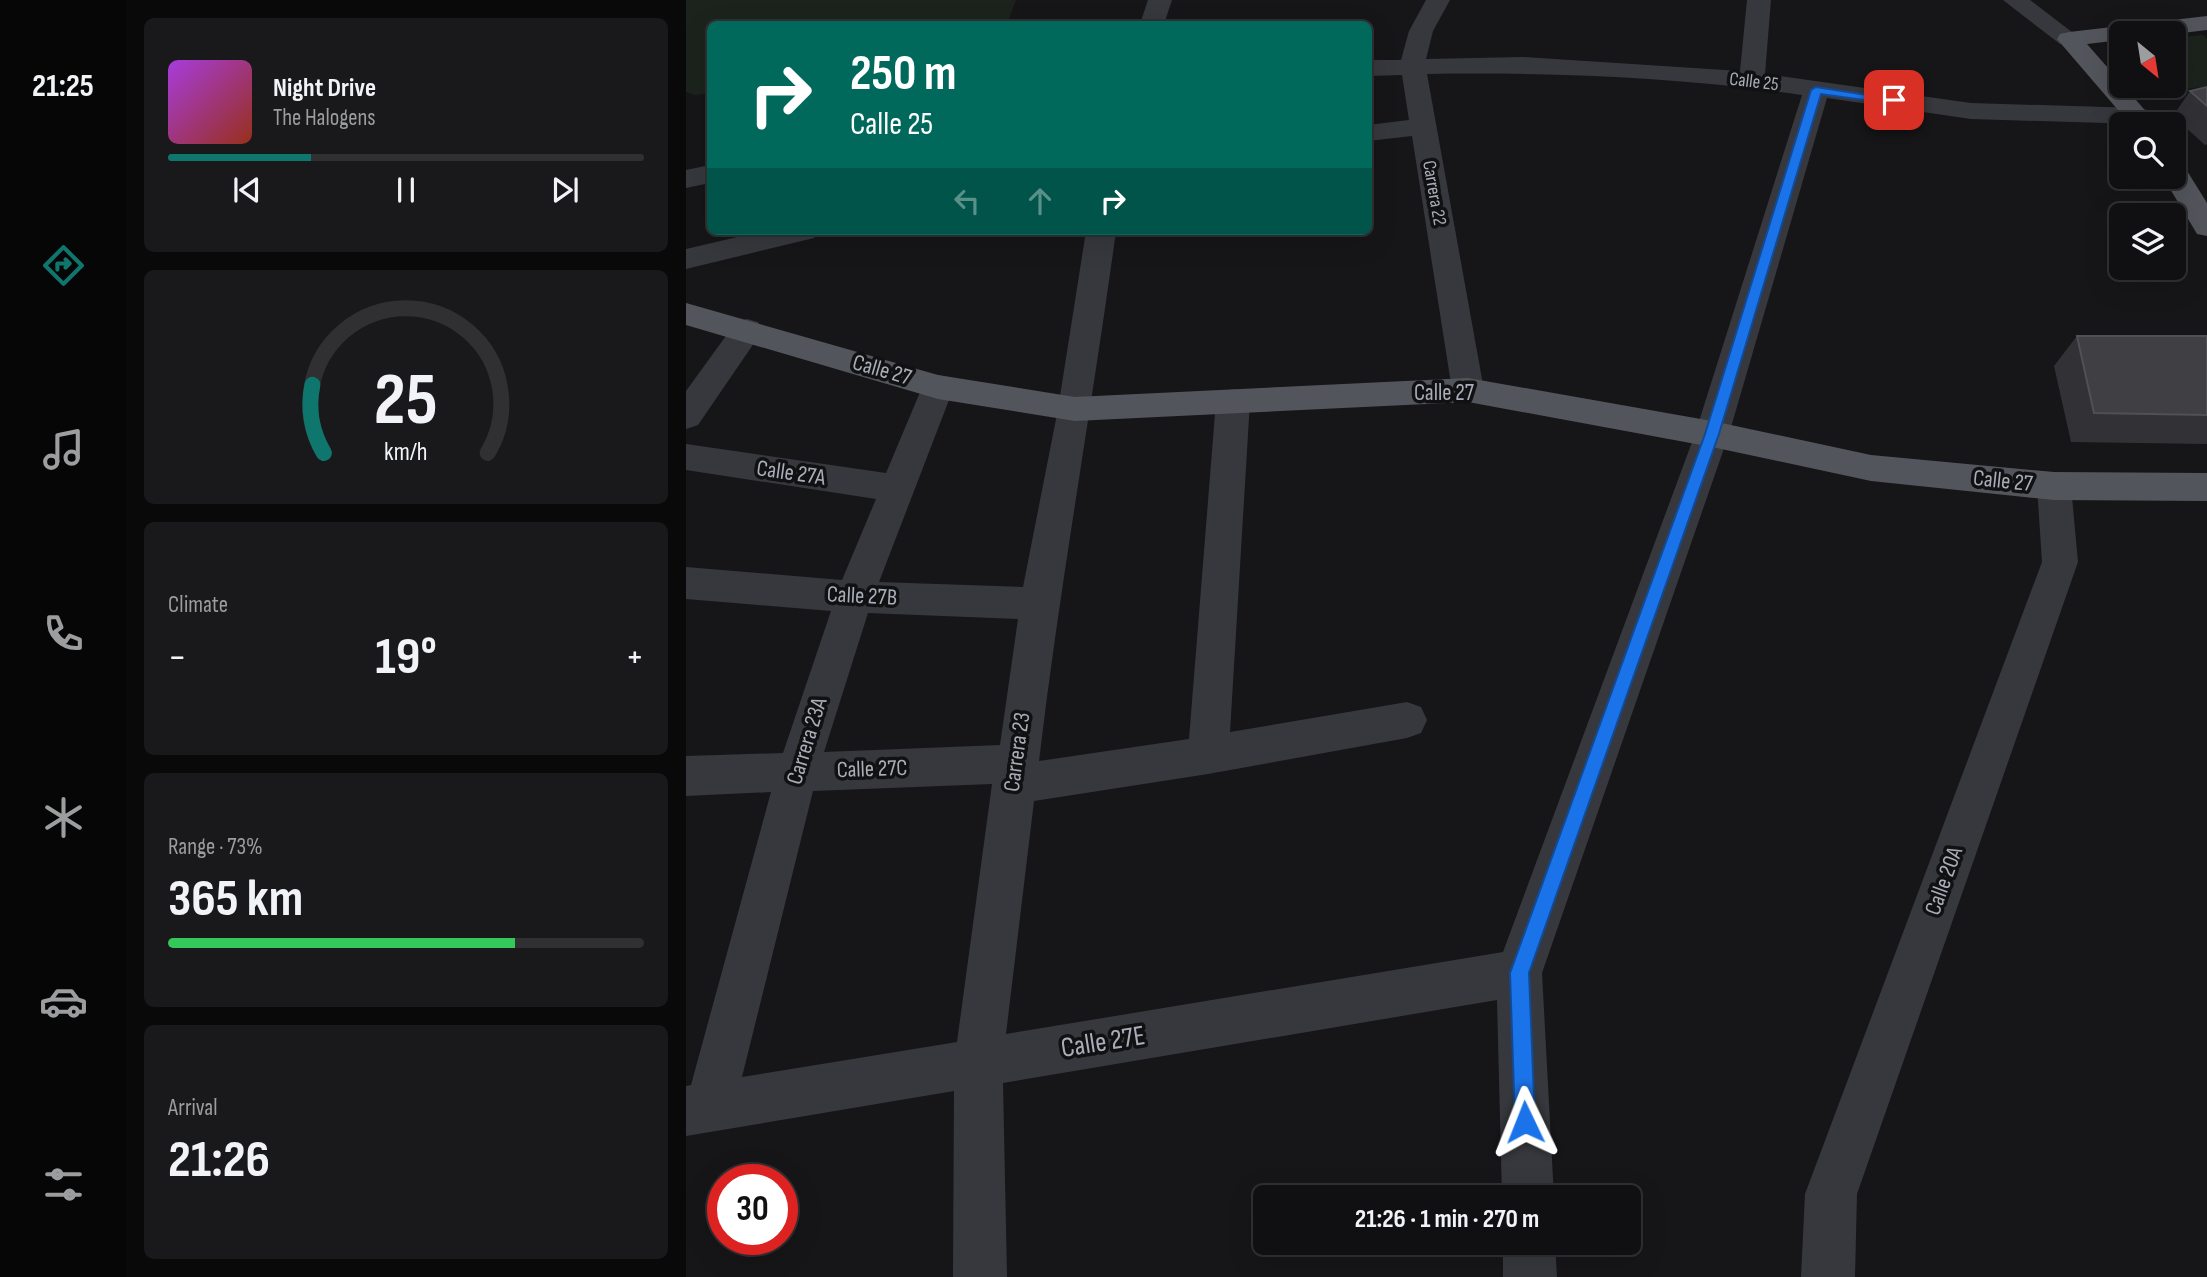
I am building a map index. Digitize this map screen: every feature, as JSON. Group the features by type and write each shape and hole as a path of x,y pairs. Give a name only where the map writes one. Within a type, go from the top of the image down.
{"main road":[{"path":"2186,25 2207,23"},
{"path":"2069,40 2109,35"},
{"path":"2069,40 2135,112"},
{"path":"2103,76 2102,55 2109,47"},
{"path":"2184,189 2207,227"},
{"name":"Calle 27","path":"686,314 939,387 1075,408 1468,390 1712,434 1871,468 2054,486 2207,487"}],"street":[{"path":"1153,21 1160,0"},
{"name":"Carrera 22","path":"1438,0 1426,16 1416,42 1413,65 1468,390"},
{"path":"1752,80 1759,0"},
{"path":"2015,0 2069,40"},
{"name":"Calle 25","path":"1372,68 1523,65 1752,80 1971,111 2109,118"},
{"path":"1528,1185 1519,973 1712,434 1816,90"},
{"path":"1372,133 1422,127"},
{"path":"686,179 707,175"},
{"path":"686,259 787,235"},
{"name":"Carrera 23","path":"980,1277 978,1063 1014,774 1039,604 1075,408 1100,235"},
{"path":"686,416 747,330"},
{"name":"Carrera 23A","path":"698,1109 797,772 854,597 895,488 939,387"},
{"path":"1208,755 1233,401"},
{"name":"Calle 27A","path":"686,457 895,488"},
{"name":"Calle 20A","path":"1828,1277 1831,1194 2060,562 2054,486"},
{"name":"Calle 27B","path":"687,586 854,597 1039,604"},
{"name":"Calle 27C","path":"686,776 797,772 1014,774 1208,755 1406,720"},
{"name":"Calle 27E","path":"698,1109 1519,973"},
{"path":"1530,1255 1531,1277"}],"shaded area":[{"path":"686,0 1016,0 1008,21 707,21 707,93 695,95 686,92"},
{"path":"2203,35 2207,39 2207,86 2186,89 2186,37"}],"building":[{"path":"2207,87 2207,106 2190,91"},
{"path":"2077,336 2207,336 2207,415 2094,413"}],"route":[{"path":"1525,1122 1519,973 1712,434 1816,90 1894,100"}]}
